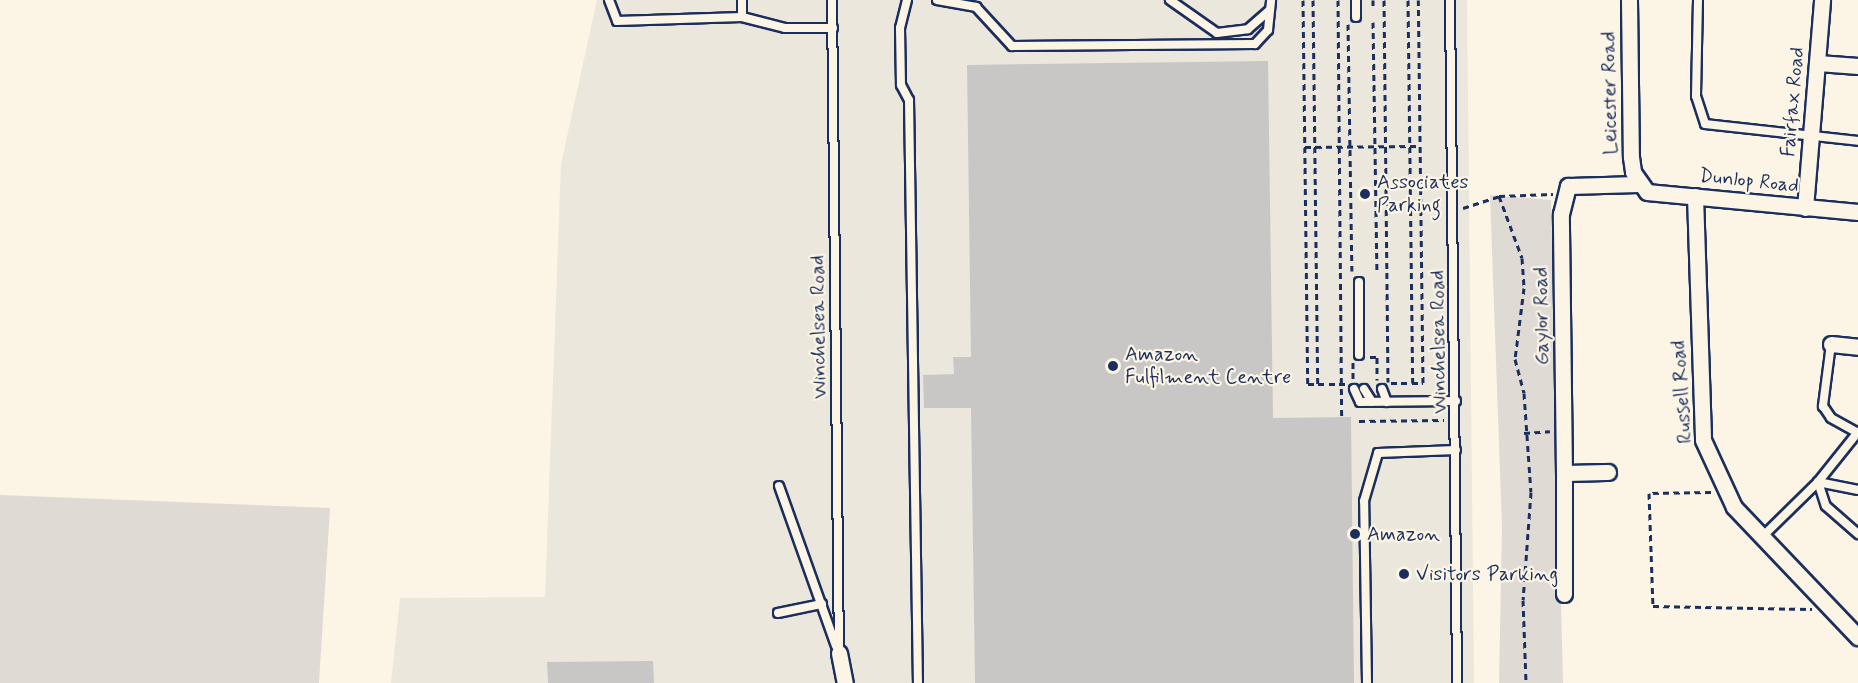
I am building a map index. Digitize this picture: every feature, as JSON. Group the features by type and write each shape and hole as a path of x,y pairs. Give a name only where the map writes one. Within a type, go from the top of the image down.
{"street":[{"name":"Leicester Road","path":"1629,0 1631,157 1639,184"},
{"name":"Fairfax Road","path":"1805,208 1822,0"},
{"path":"1818,63 1858,66"},
{"path":"1568,186 1639,184"},
{"name":"Dunlop Road","path":"1639,184 1647,192 1858,212"},
{"name":"Gaylor Road","path":"1564,594 1561,214 1568,186"},
{"name":"Russell Road","path":"1695,196 1703,440 1722,486 1761,538 1858,637"},
{"path":"1830,344 1858,347"},
{"path":"1563,473 1608,472"},
{"path":"838,653 845,683"}],"lane":[{"path":"609,0 617,21 742,16 785,28 833,28"},
{"path":"741,0 742,16"},
{"name":"Winchelsea Road","path":"832,0 838,653"},
{"path":"907,0 900,28 901,85 909,100 918,683"},
{"path":"937,0 976,8 1012,46 1255,44 1268,30 1271,0"},
{"path":"1170,0 1217,33 1248,29 1269,11"},
{"path":"1356,0 1356,17"},
{"name":"Winchelsea Road","path":"1450,0 1456,401 1457,683"},
{"path":"1698,0 1696,96 1701,120 1812,138 1858,141"},
{"path":"1359,282 1359,355"},
{"path":"1761,538 1846,452 1857,432 1831,418 1823,406 1830,344"},
{"path":"1383,385 1387,402"},
{"path":"1365,386 1372,402"},
{"path":"1353,387 1360,402 1456,401"},
{"path":"1367,683 1364,501 1378,453 1456,450"},
{"path":"1818,482 1858,490"},
{"path":"1818,482 1826,506 1858,534"},
{"path":"779,486 838,653"},
{"path":"778,613 822,604"}],"path":[{"path":"1304,0 1308,384 1342,384 1353,387 1423,383 1418,0"},
{"path":"1313,0 1318,384"},
{"path":"1338,0 1342,417"},
{"path":"1373,0 1373,6"},
{"path":"1383,0 1385,146 1383,385"},
{"path":"1408,0 1413,383"},
{"path":"1373,22 1377,271"},
{"path":"1348,23 1352,271"},
{"path":"1305,147 1420,146"},
{"path":"1470,207 1499,196 1555,194 1568,186"},
{"path":"1499,196 1521,258 1524,288 1515,359 1524,393 1523,434 1531,492 1523,600 1526,683"},
{"path":"1353,387 1353,357 1377,357 1383,385"},
{"path":"1359,421 1456,420"},
{"path":"1523,434 1564,430"},
{"path":"1722,486 1714,492 1649,492 1653,606 1814,609 1822,602"}],"shaded area":[{"path":"597,0 1467,0 1474,683 391,683 400,598 545,597 561,164"},
{"path":"1490,195 1551,200 1563,683 1499,683 1502,527"},
{"path":"0,495 330,508 319,683 0,683"}],"building":[{"name":"Amazon Fulfilment Centre","path":"1268,61 1273,418 1351,417 1354,683 975,683 971,408 924,408 923,375 954,374 953,357 971,357 967,65"},
{"path":"653,661 654,683 548,683 547,662"}],"place":[{"name":"Associates Parking","path":"1365,194"},
{"name":"Amazon Fulfilment Centre","path":"1113,366"},
{"name":"Amazon","path":"1355,534"},
{"name":"Visitors Parking","path":"1404,574"}]}
